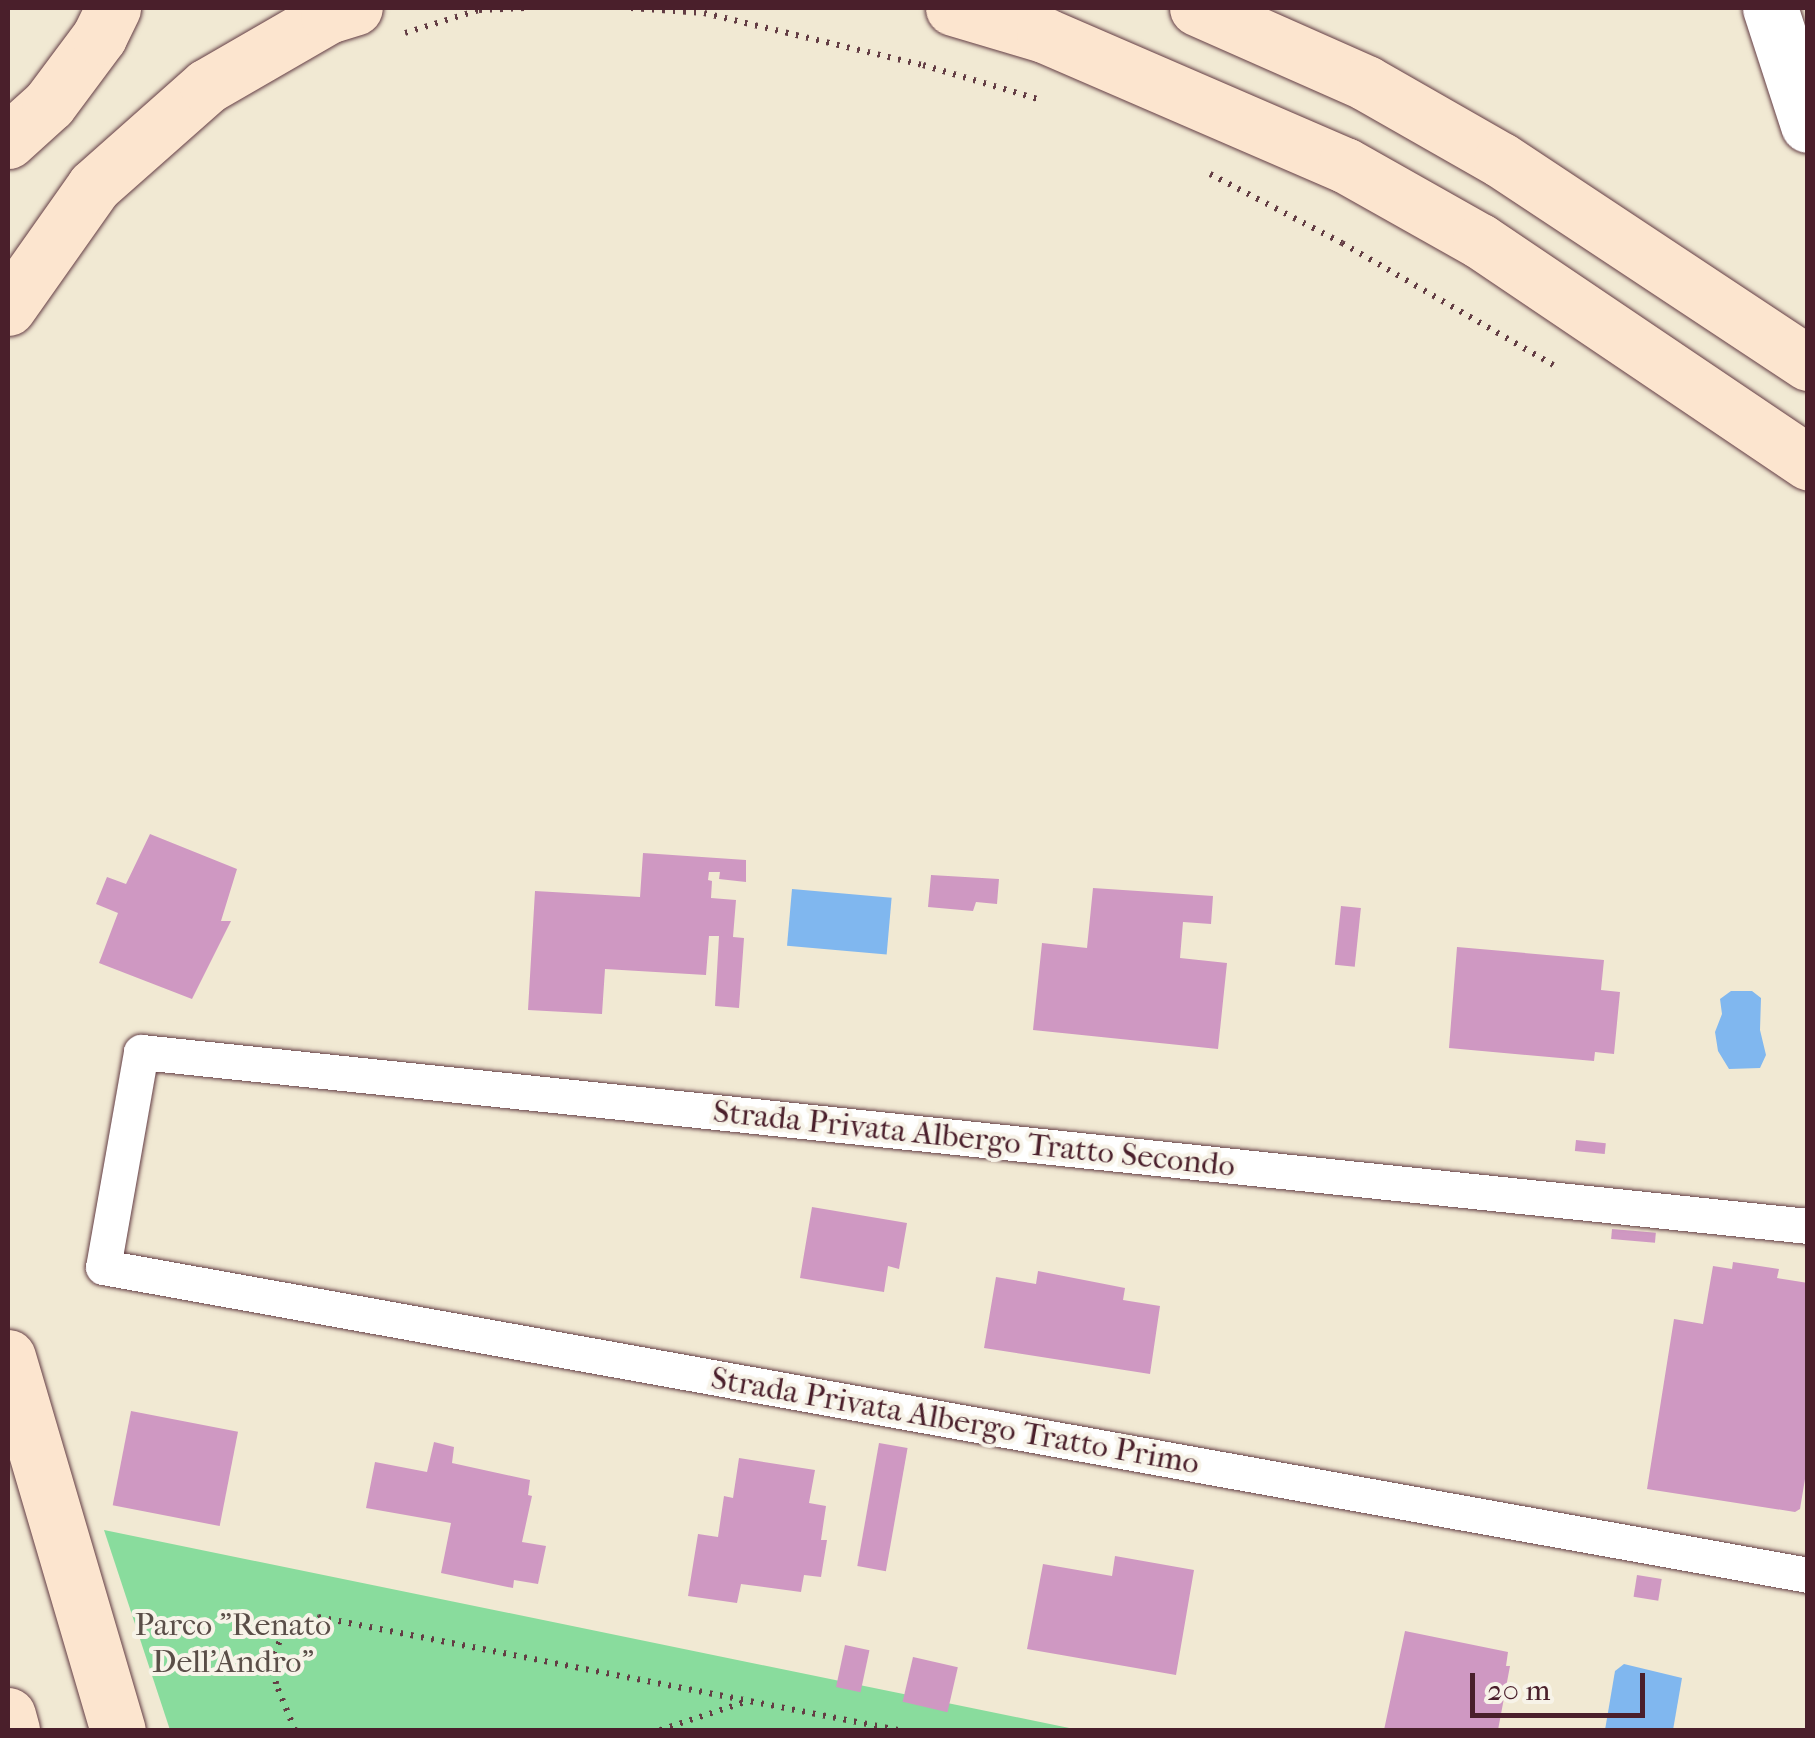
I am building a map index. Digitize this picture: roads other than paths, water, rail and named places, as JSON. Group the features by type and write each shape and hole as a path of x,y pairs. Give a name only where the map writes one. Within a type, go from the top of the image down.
{"main road":[{"path":"8,141 49,104 99,37 113,8"},
{"path":"952,8 1044,35 1345,165 1480,241 1808,462"},
{"path":"1198,8 1366,83 1501,160 1808,363"},
{"path":"8,308 94,186 207,86 328,16 371,23"},
{"path":"8,1357 118,1730"},
{"path":"8,1715 12,1730"}],"street":[{"path":"1770,8 1808,124"}],"lane":[{"name":"Strada Privata Albergo Tratto Secondo","path":"103,1267 140,1052 1808,1226"},
{"name":"Strada Privata Albergo Tratto Primo","path":"103,1267 1808,1575"}],"water":[{"path":"792,889 892,898 887,954 787,946"},
{"path":"1731,991 1752,991 1761,998 1760,1030 1766,1055 1760,1068 1729,1069 1718,1051 1715,1032 1722,1014 1720,999"},
{"path":"1624,1664 1682,1678 1673,1730 1605,1730 1615,1671"}],"park label":[{"name":"Parco \"Renato Dell'Andro\"","path":"233,1644"}]}
